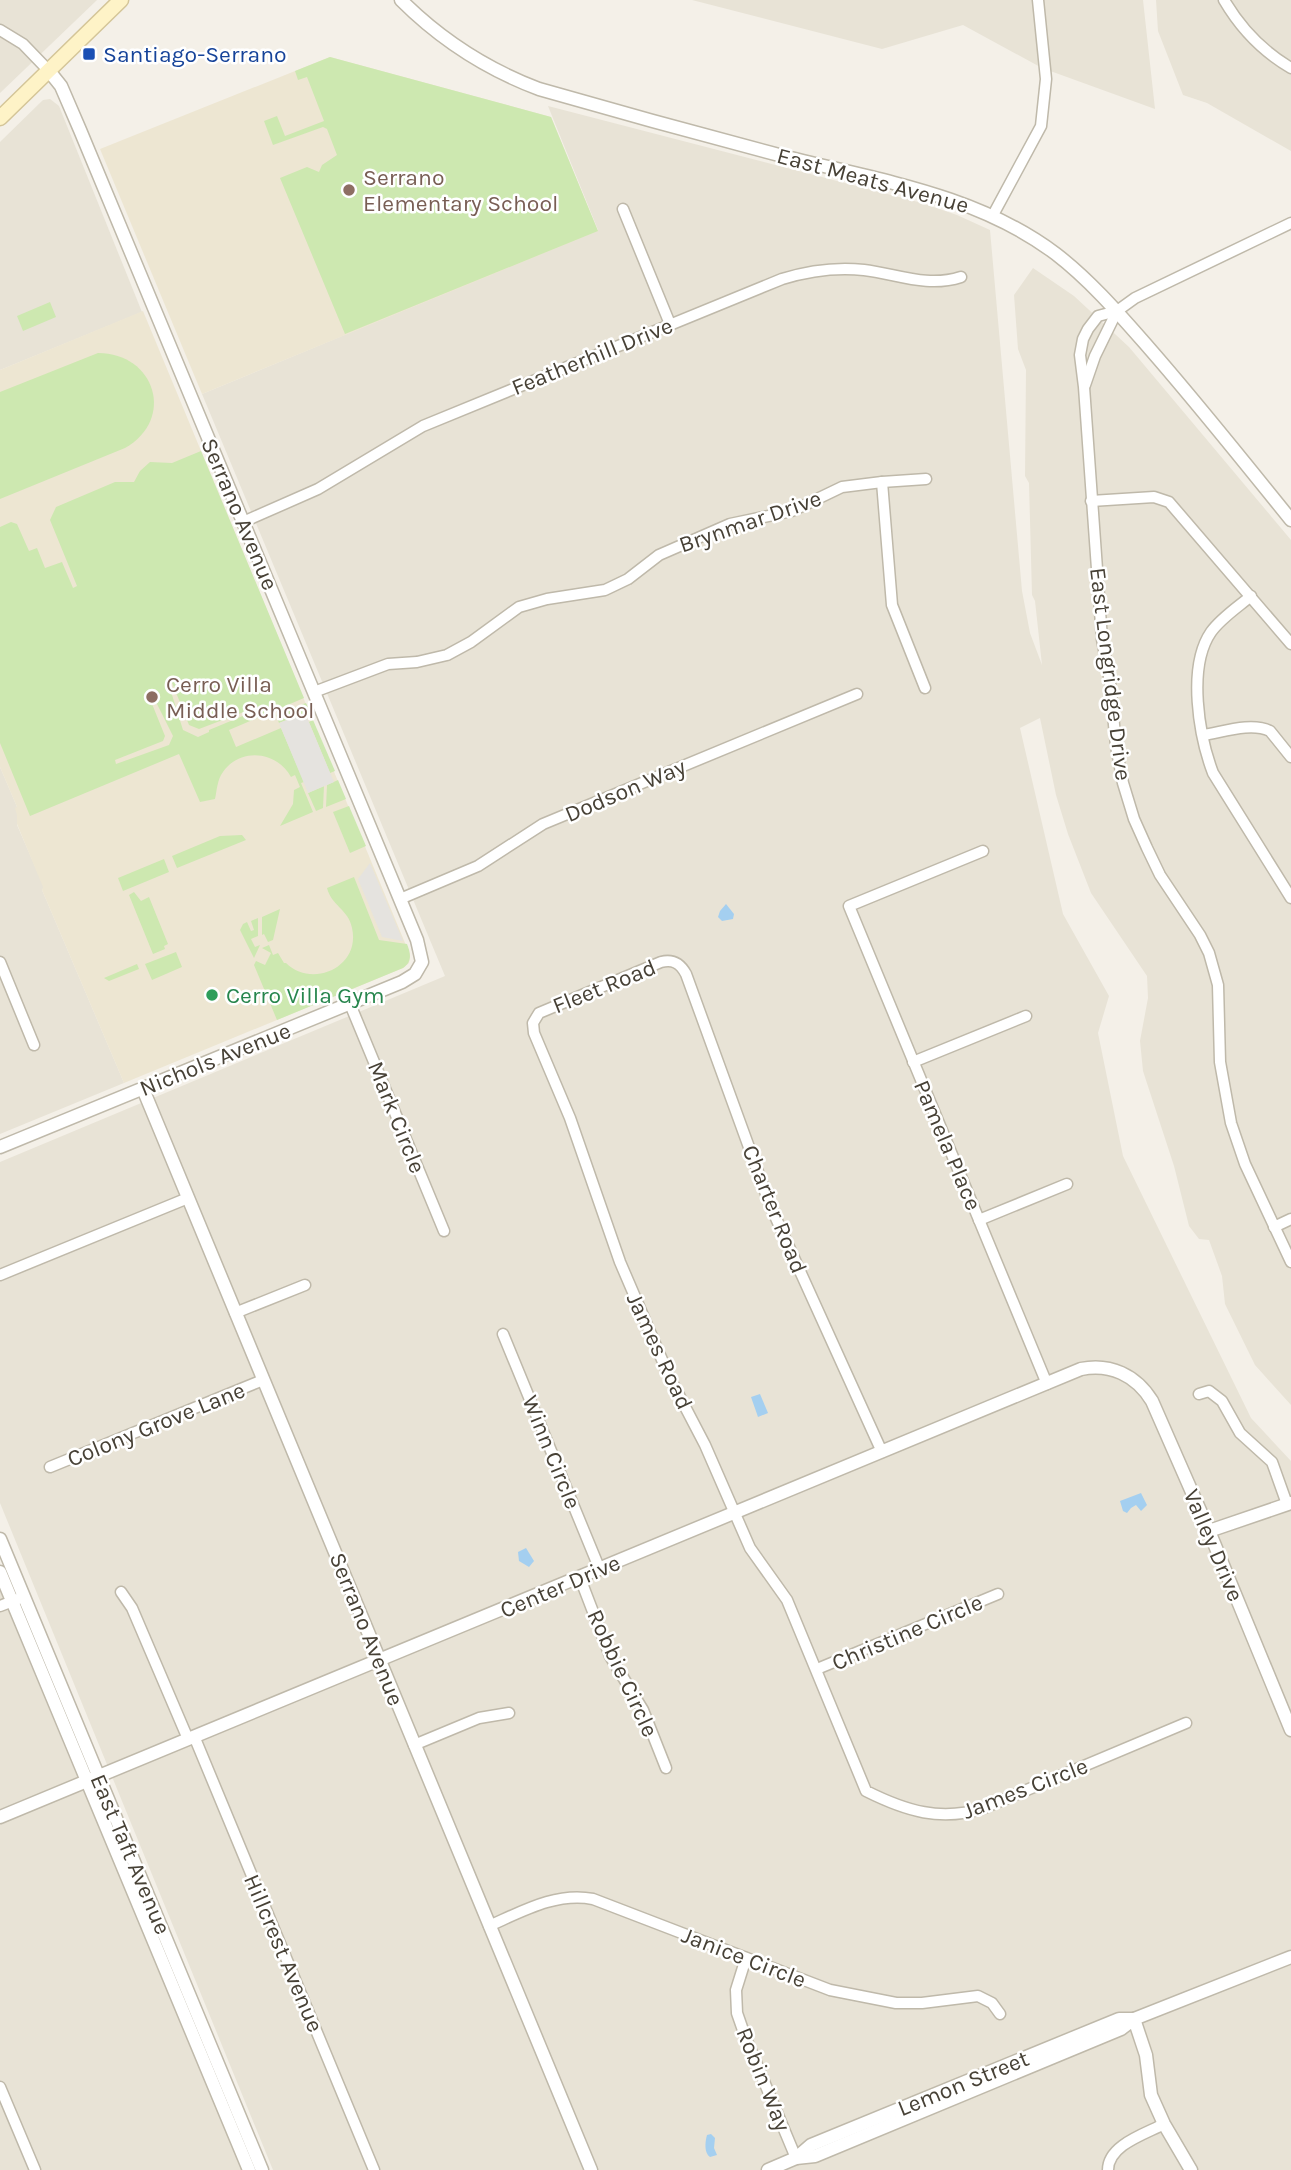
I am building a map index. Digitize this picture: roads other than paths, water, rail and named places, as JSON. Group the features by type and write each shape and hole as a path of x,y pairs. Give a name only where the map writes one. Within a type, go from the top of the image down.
{"main road":[{"path":"0,118 121,0"}],"street":[{"name":"East Meats Avenue","path":"401,0 456,47 510,78 539,89 954,199 993,215 1056,254 1086,279 1196,403 1291,520"},
{"path":"993,215 1041,126 1046,79 1038,0"},
{"path":"1224,0 1259,47 1291,68"},
{"path":"0,30 23,44 49,71"},
{"name":"Serrano Avenue","path":"49,71 62,89 400,898 420,948 422,962"},
{"path":"623,209 670,324"},
{"path":"1117,311 1135,298 1291,223"},
{"name":"Featherhill Drive","path":"243,522 318,489 423,426 770,283 810,272 861,270 932,282 961,277"},
{"name":"East Longridge Drive","path":"1117,311 1098,316 1083,339 1080,355 1102,639 1110,682 1116,746 1134,819 1147,848 1160,875 1209,953 1218,992 1220,1062 1225,1100 1245,1164 1291,1262"},
{"name":"East Longridge Drive","path":"1084,387 1095,356 1117,311"},
{"name":"Brynmar Drive","path":"314,692 388,664 417,662 447,655 471,642 519,607 547,599 605,590 628,579 659,555 730,524 792,511 842,487 926,480"},
{"path":"882,482 892,605 925,688"},
{"path":"1091,501 1154,497 1169,502 1291,644"},
{"path":"1251,596 1211,632 1199,659 1197,690 1210,765 1219,784 1291,898"},
{"name":"Dodson Way","path":"400,898 478,866 543,824 857,694"},
{"path":"1204,735 1254,727 1265,728 1291,757"},
{"name":"Pamela Place","path":"983,851 849,906 1047,1384"},
{"path":"0,962 34,1045"},
{"name":"Nichols Avenue","path":"0,1147 411,977 422,962"},
{"name":"Fleet Road","path":"535,1019 547,1009 661,962 677,963"},
{"name":"Charter Road","path":"677,963 686,974 771,1205 882,1452"},
{"name":"Mark Circle","path":"350,1003 443,1231"},
{"path":"913,1062 1026,1016"},
{"name":"James Road","path":"535,1019 534,1033 570,1118 620,1262 669,1376 705,1445 755,1556 782,1591 817,1670"},
{"name":"Serrano Avenue","path":"143,1089 591,2170"},
{"path":"979,1220 1067,1184"},
{"path":"0,1275 188,1198"},
{"path":"1275,1227 1291,1219"},
{"path":"235,1313 305,1285"},
{"name":"Winn Circle","path":"503,1334 600,1570"},
{"name":"Center Drive","path":"0,1817 1047,1384 1090,1367 1122,1373"},
{"name":"Valley Drive","path":"1122,1373 1140,1385 1152,1401 1291,1730"},
{"name":"Colony Grove Lane","path":"50,1467 263,1380"},
{"path":"1199,1394 1209,1391 1219,1398 1240,1433 1266,1454 1278,1473 1289,1504 1209,1531"},
{"name":"East Taft Avenue","path":"0,1539 12,1602"},
{"name":"East Taft Avenue","path":"0,1572 93,1779 240,2132 262,2170"},
{"name":"Robbie Circle","path":"580,1578 610,1656 643,1710 666,1768"},
{"name":"Hillcrest Avenue","path":"121,1592 132,1608 191,1738 374,2170"},
{"name":"Christine Circle","path":"817,1670 998,1594"},
{"name":"James Circle","path":"817,1670 866,1791 907,1808 944,1816 964,1815 984,1808 1186,1723"},
{"path":"415,1745 479,1718 509,1713"},
{"name":"Janice Circle","path":"489,1926 545,1902 579,1897 593,1899 851,1996 896,2003 922,2003 972,1996 986,1999 1000,2014"},
{"name":"Lemon Street","path":"768,2170 796,2158 815,2156 1121,2029 1134,2019 1291,1957"},
{"name":"Robin Way","path":"746,1958 736,1990 737,2012 796,2158"},
{"path":"1134,2019 1146,2055 1151,2095 1164,2124 1191,2170"},
{"path":"0,2087 34,2170"},
{"path":"1108,2170 1112,2155 1126,2144 1164,2124"},
{"name":"East Taft Avenue","path":"240,2132 249,2170"}],"water":[{"path":"726,904 734,914 733,919 722,921 718,917"},
{"path":"760,1394 768,1413 758,1417 751,1397"},
{"path":"1141,1493 1147,1505 1141,1511 1136,1505 1127,1513 1123,1511 1120,1501"},
{"path":"526,1548 534,1561 529,1567 519,1561 518,1552"},
{"path":"711,2134 715,2138 714,2148 717,2155 710,2157 705,2144 707,2135"}],"place":[{"name":"Santiago-Serrano","path":"89,54"},
{"name":"Serrano Elementary School","path":"349,190"},
{"name":"Cerro Villa Middle School","path":"152,697"},
{"name":"Cerro Villa Gym","path":"212,995"}]}
